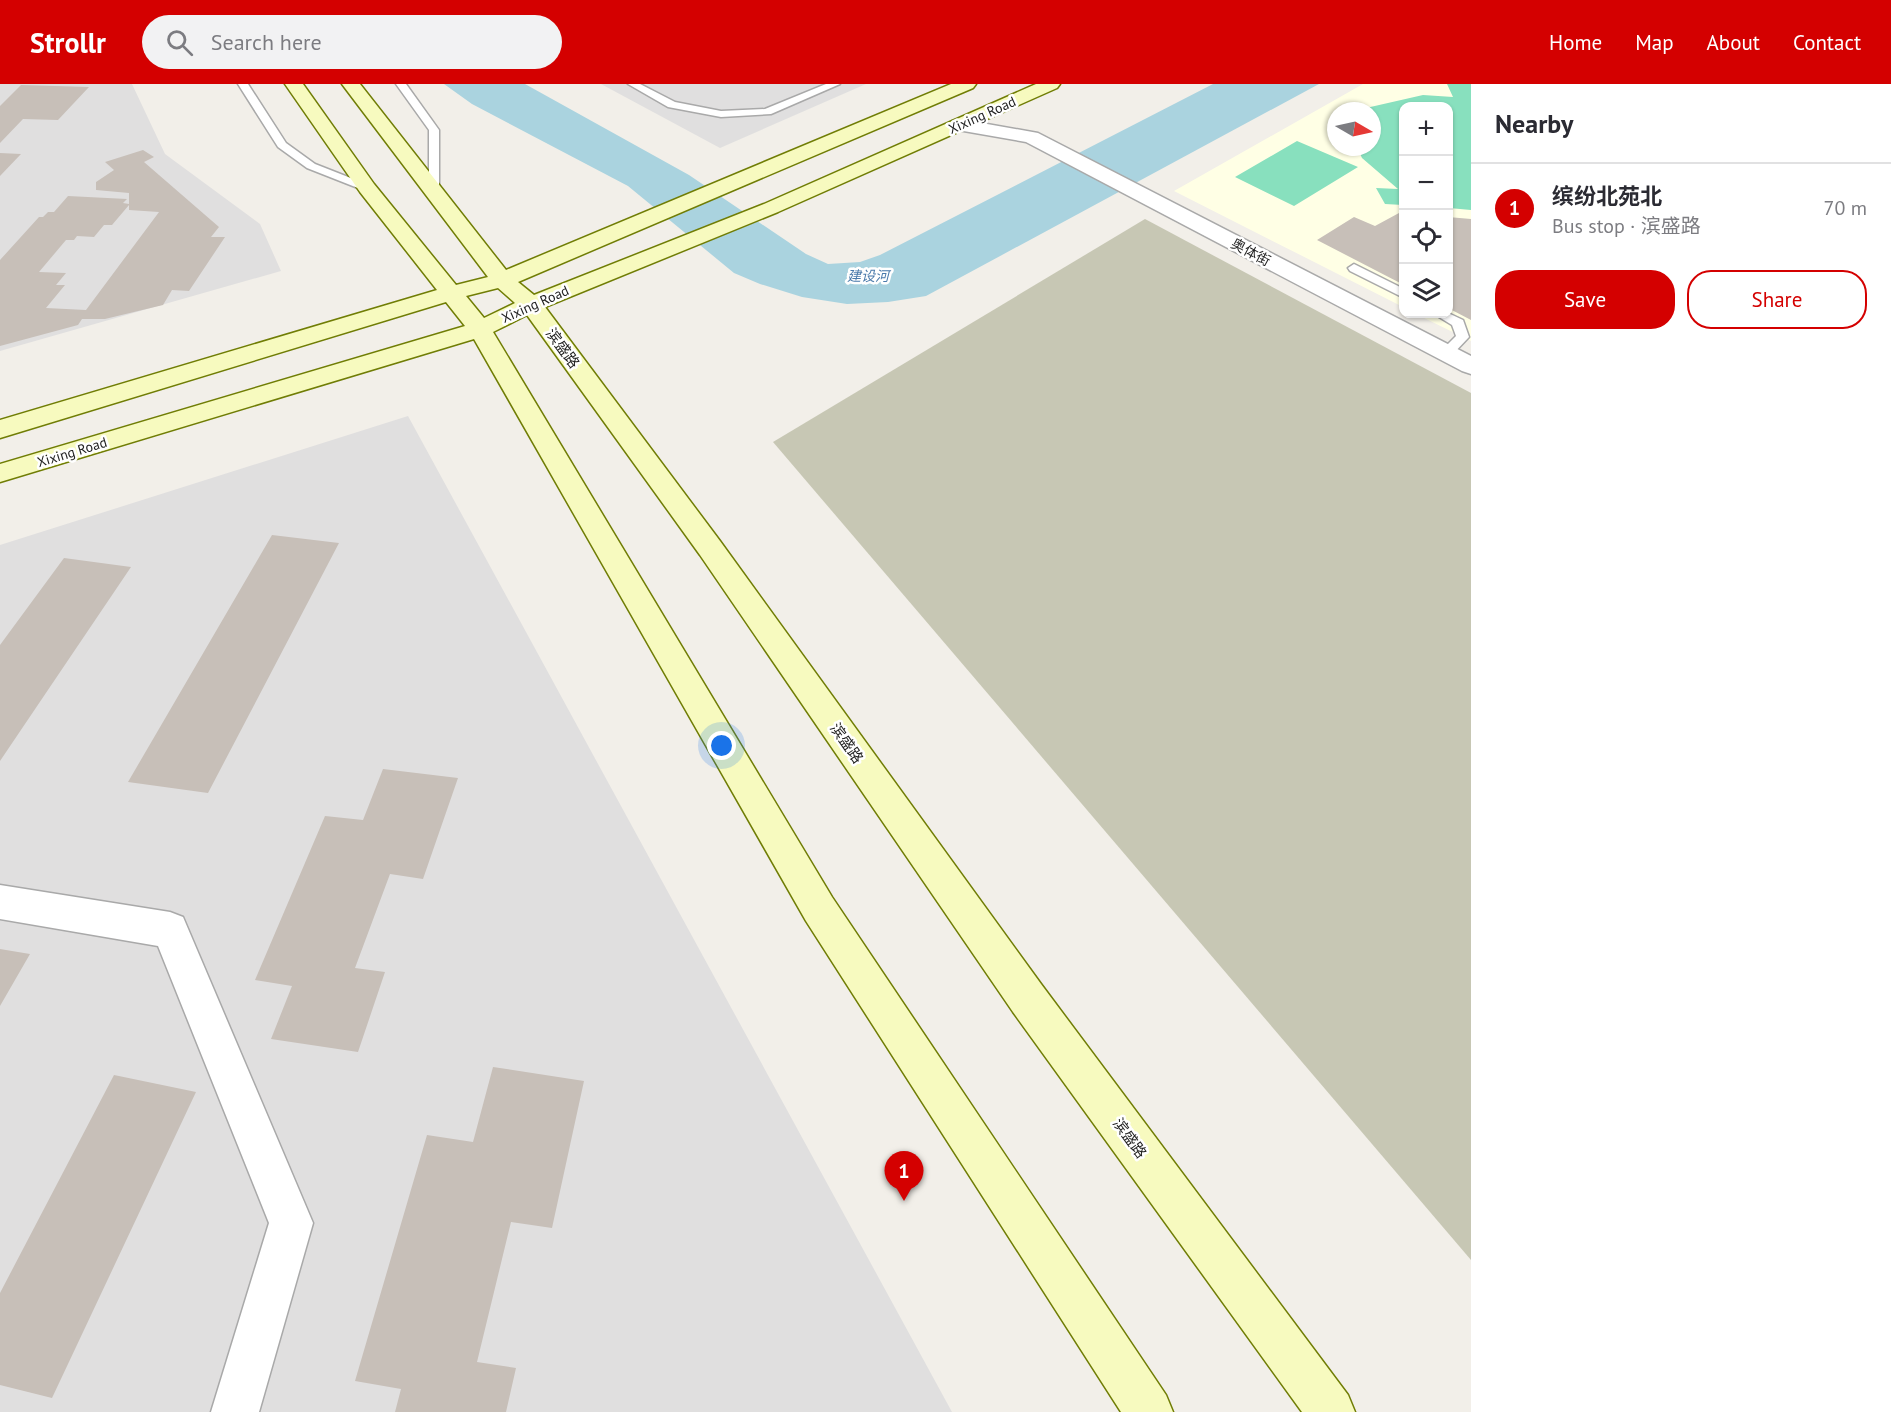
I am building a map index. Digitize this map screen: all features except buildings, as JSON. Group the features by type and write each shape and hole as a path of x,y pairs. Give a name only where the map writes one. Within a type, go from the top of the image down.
{"main road":[{"path":"294,84 367,188 480,329 819,909 1149,1412"},
{"name":"滨盛路","path":"351,84 502,280 531,304 710,548 1027,998 1331,1412"},
{"path":"0,429 450,293 502,280 967,84"},
{"name":"Xixing Road","path":"0,473 480,329 531,304 771,208 1051,84"}],"street":[{"name":"奥体街","path":"1009,103 1031,137"},
{"name":"奥体街","path":"959,125 1031,137 1471,366"},
{"path":"0,902 170,930 291,1223 236,1412"}],"lane":[{"path":"243,84 282,144 311,166 367,188"},
{"path":"401,84 434,130 435,193"},
{"path":"633,84 672,105 721,114 767,112 835,84"},
{"path":"1354,268 1399,291"},
{"path":"1446,353 1463,338 1458,323 1448,318"}],"shaded area":[{"path":"0,84 132,84 165,154 260,224 281,271 0,351"},
{"path":"601,84 866,84 720,148"},
{"path":"1363,84 1471,84 1471,341 1424,318 1453,318 1453,102 1399,102 1399,305 1174,191 1327,104 1327,156 1381,156 1381,102 1331,102"},
{"path":"1145,219 1471,393 1471,1260 773,442"},
{"path":"408,416 952,1412 0,1412 0,545"}],"green space":[{"path":"1447,84 1471,84 1471,210 1453,208 1453,102 1399,102 1399,205 1385,204 1376,188 1398,189 1361,156 1381,156 1381,105 1423,95 1453,97"},
{"path":"1297,141 1327,154 1327,156 1358,167 1294,206 1235,177"}],"water":[{"name":"建设河","path":"444,84 525,84 689,175 806,254 828,264 860,262 880,255 1213,84 1319,84 926,296 888,302 847,304 802,297 734,273 628,186 472,104"}],"place":[{"name":"缤纷北苑北","path":"904,1201"}]}
